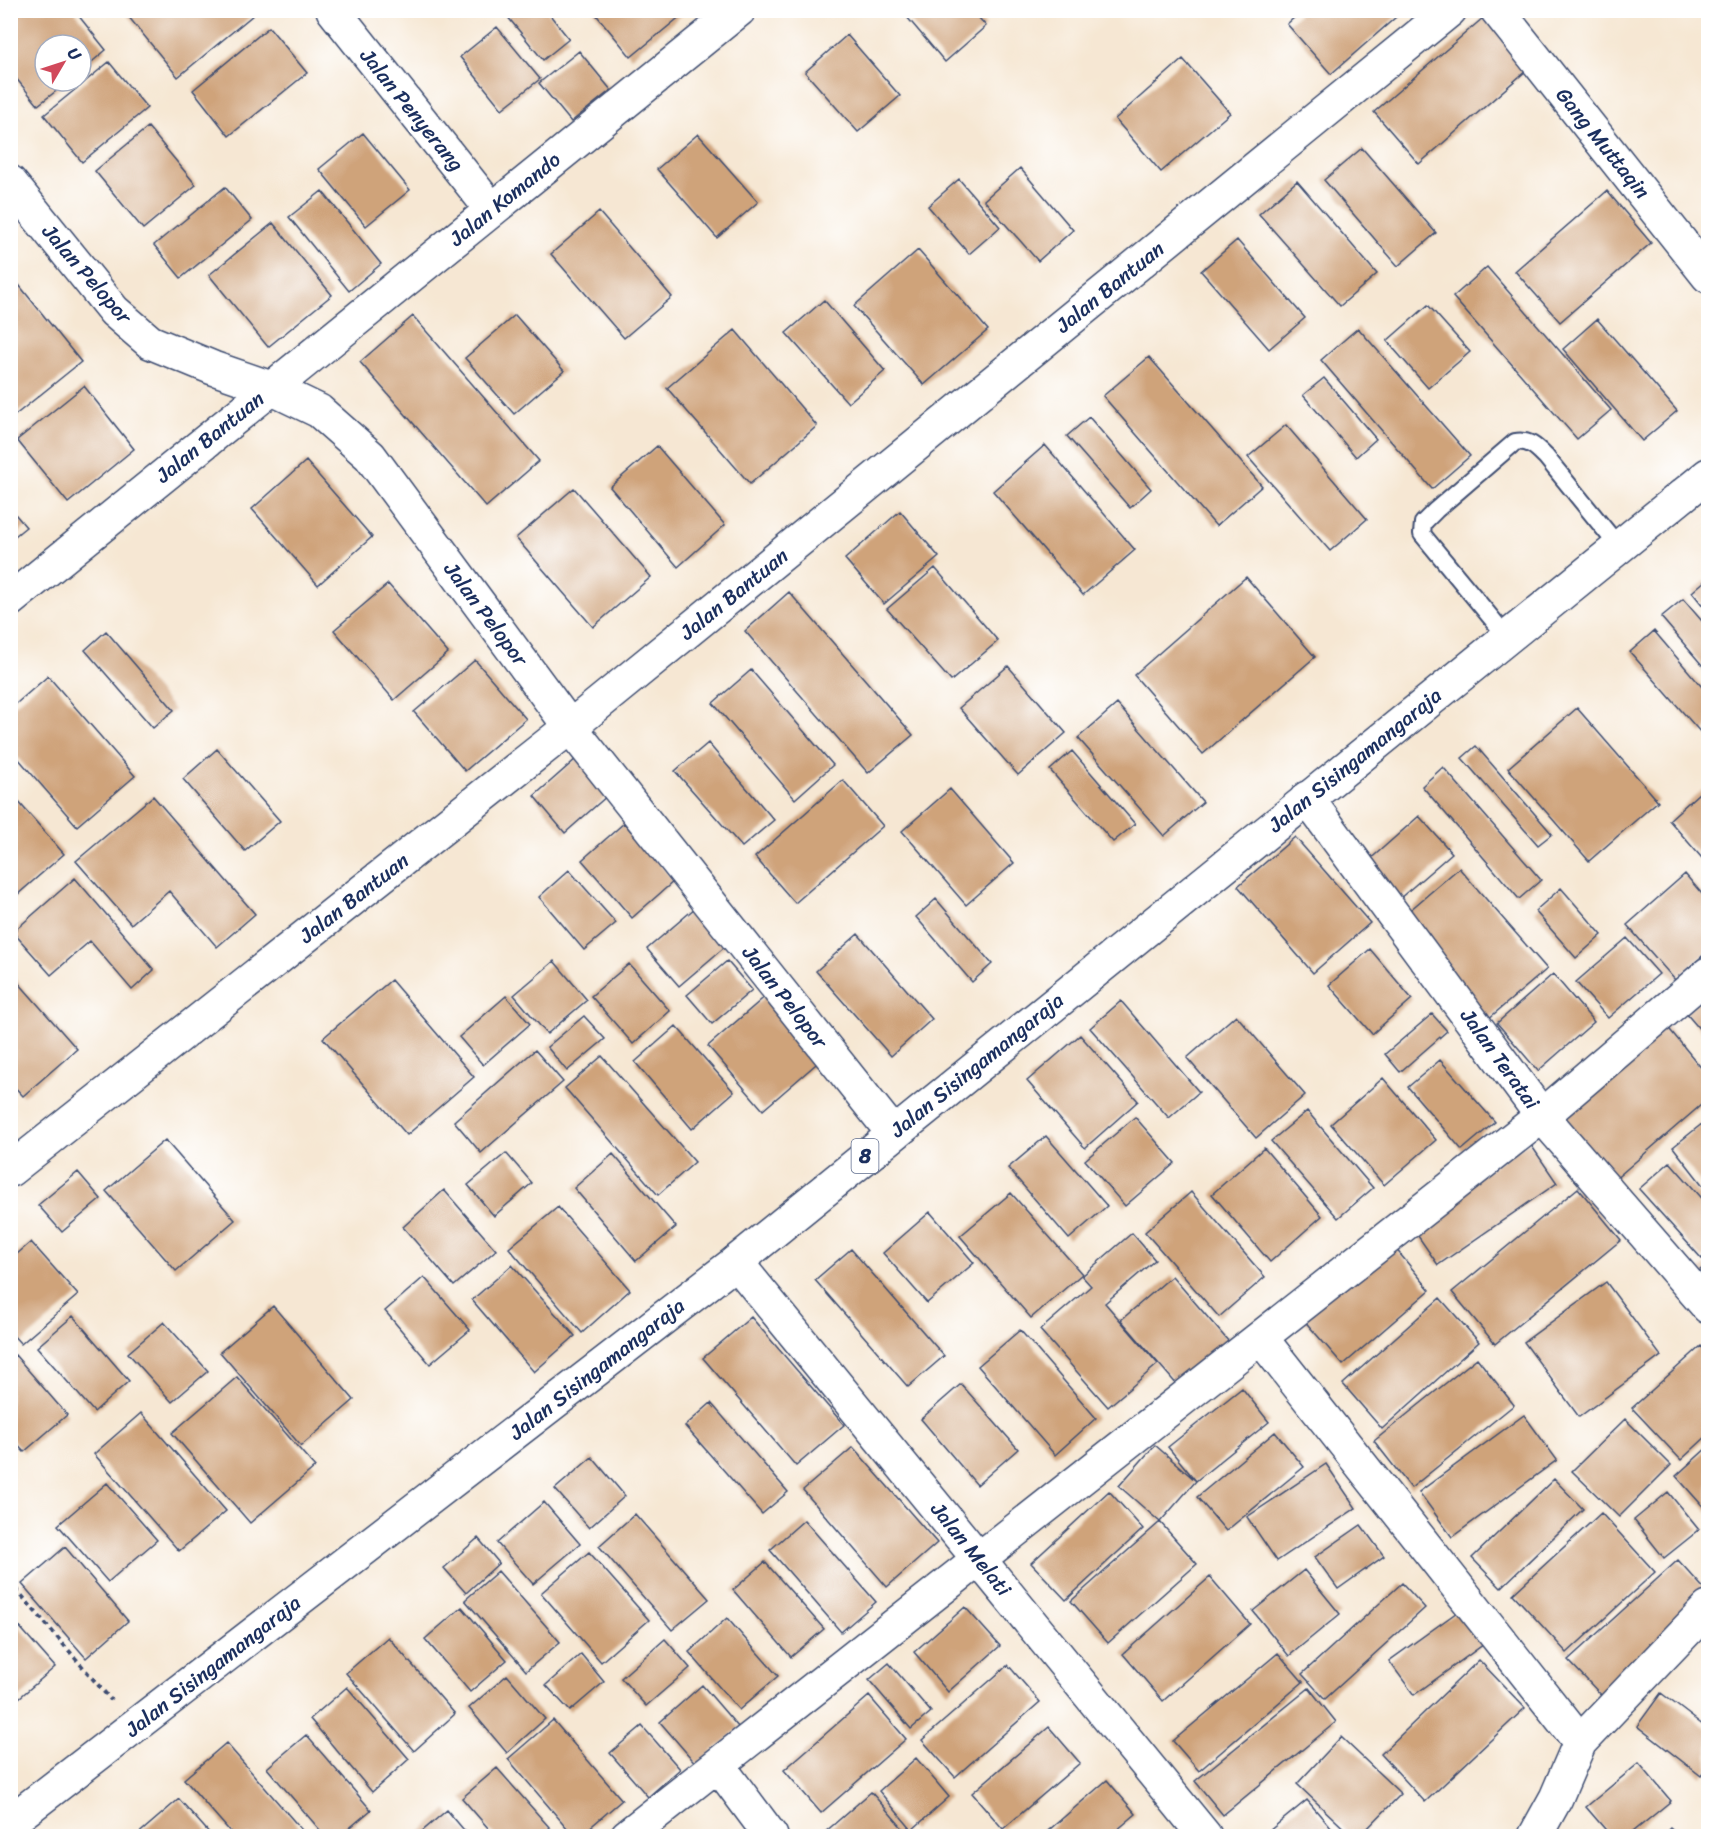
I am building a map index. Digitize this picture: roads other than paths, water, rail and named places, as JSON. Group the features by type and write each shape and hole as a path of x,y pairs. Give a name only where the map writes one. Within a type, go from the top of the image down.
{"main road":[{"name":"Jalan Penyerang","path":"333,10 492,210"},
{"name":"Jalan Komando","path":"271,388 739,10"},
{"name":"Jalan Bantuan","path":"10,1170 570,727 1450,10"},
{"name":"Gang Muttaqin","path":"1497,10 1708,276"},
{"name":"Jalan Pelopor","path":"10,182 114,311 150,342 213,368 271,388 319,411 370,456 570,727 893,1133"},
{"name":"Jalan Bantuan","path":"10,600 271,388"},
{"name":"Jalan Sisingamangaraja","path":"12,1818 736,1262 1708,475"},
{"name":"Jalan Teratai","path":"1307,798 1542,1116 1708,1307"},
{"path":"627,1836 1542,1116 1708,974"},
{"name":"Jalan Melati","path":"736,1262 1205,1836"},
{"path":"1261,1338 1580,1742"},
{"path":"1535,1836 1556,1798 1580,1742 1708,1608"},
{"path":"718,1766 771,1836"}],"lane":[{"path":"1507,637 1422,534 1423,523 1436,510 1515,442 1523,440 1534,445 1546,457 1619,547"}]}
